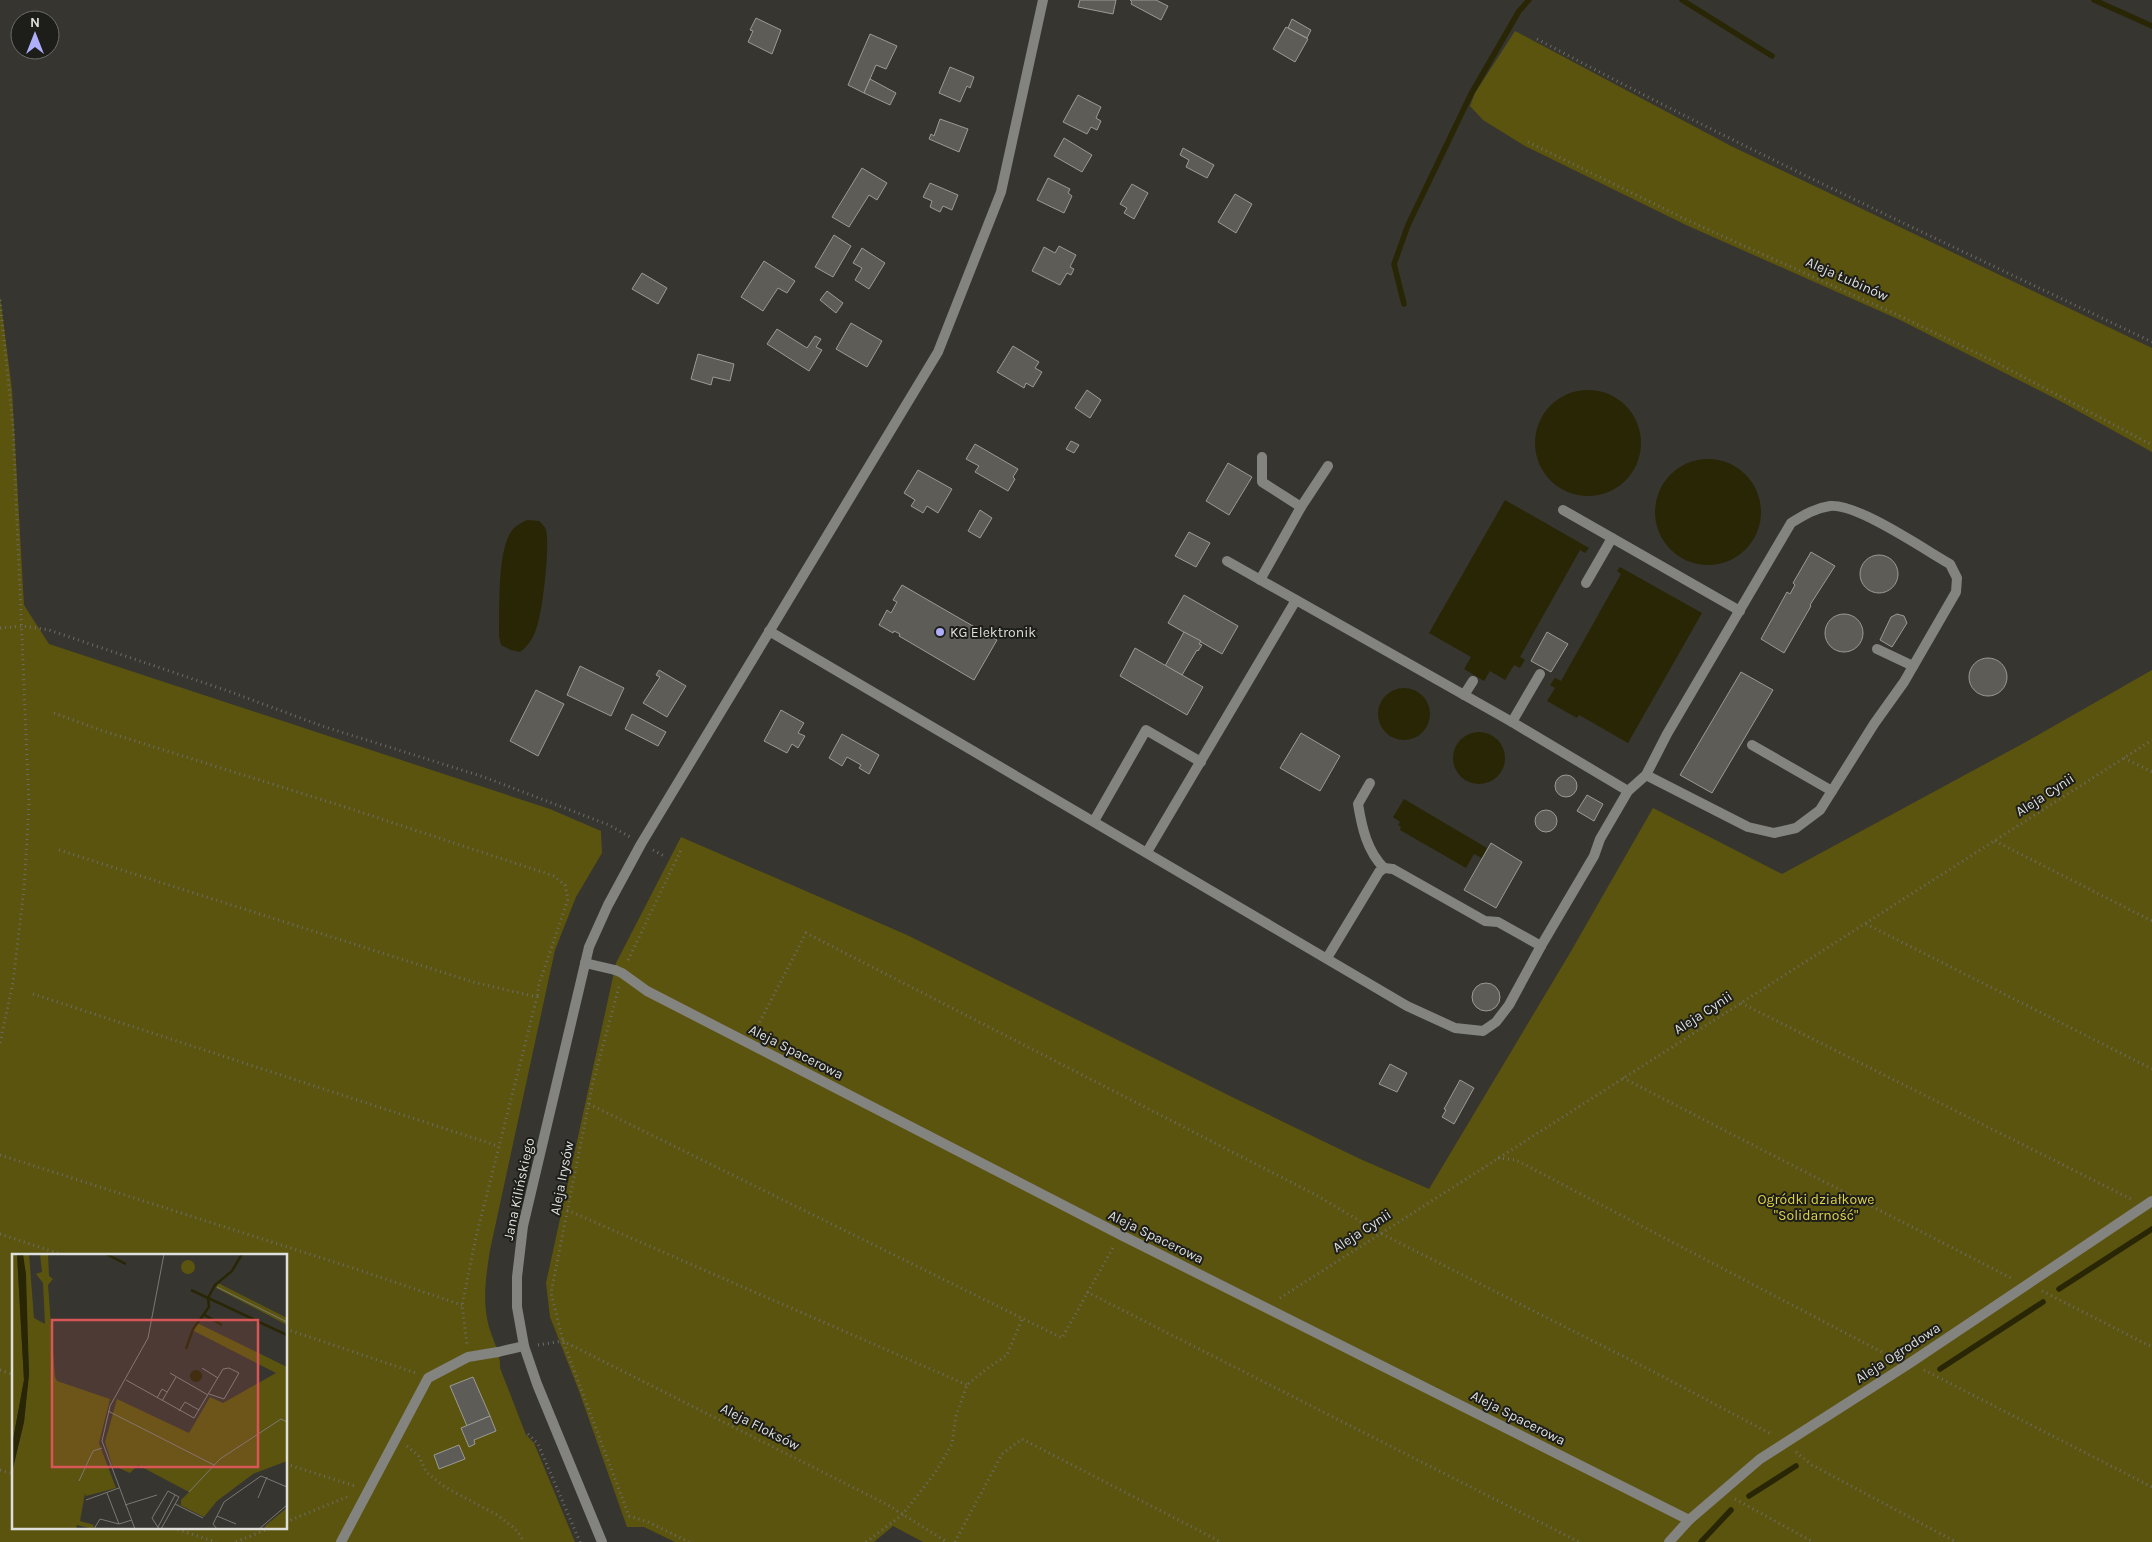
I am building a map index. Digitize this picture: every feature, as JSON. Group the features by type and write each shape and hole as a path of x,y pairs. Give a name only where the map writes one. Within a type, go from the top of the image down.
{"street":[{"name":"Jana Kilińskiego","path":"602,1542 537,1384 524,1346 517,1307 517,1284 523,1226 589,947 608,905 641,844 938,352 1001,192 1044,0"},
{"path":"1262,457 1262,482 1301,508"},
{"path":"1260,580 1301,508 1328,466"},
{"path":"769,630 1407,1006 1455,1028 1483,1031 1496,1022 1509,1005 1594,856 1600,839 1628,792 1646,775 1667,734 1791,523 1810,511 1831,506 1846,508 1862,514 1950,564 1957,578 1956,592 1913,666 1820,810 1796,828 1774,833 1748,827 1646,775"},
{"path":"1563,510 1740,611"},
{"path":"1586,583 1612,538"},
{"path":"1227,561 1512,722 1628,792"},
{"path":"1147,852 1296,600"},
{"path":"1877,648 1913,666"},
{"path":"1512,722 1540,674"},
{"path":"1464,695 1473,681"},
{"path":"1094,821 1146,730 1201,762"},
{"path":"1752,745 1832,790"},
{"path":"1370,783 1358,804 1362,830 1375,858 1384,868 1393,869 1485,921 1498,922 1541,946"},
{"path":"1327,958 1379,872 1384,868"},
{"path":"585,963 619,971"},
{"name":"Aleja Spacerowa","path":"619,971 647,991 1121,1235 1689,1520"},
{"name":"Aleja Ogrodowa","path":"1669,1542 1689,1520 1760,1459 1910,1363 2148,1204"},
{"path":"341,1542 428,1378 468,1357 524,1346"}],"path":[{"path":"1537,39 1625,86 1834,191 2152,342"},
{"name":"Aleja Łubinów","path":"1528,142 1688,221 1900,316 1997,362 2152,445"},
{"path":"0,300 13,426 23,626 29,805 24,889 13,982 0,1042"},
{"path":"0,628 23,626 49,630 228,691 322,726 484,777 609,824 641,844"},
{"path":"54,713 100,730 339,805 554,876 565,885 568,899 540,984 498,1146 462,1305 468,1357"},
{"name":"Aleja Cynii","path":"1267,1307 2152,740"},
{"path":"2124,758 2152,772"},
{"path":"1995,840 2152,921"},
{"name":"Aleja Irysów","path":"682,848 619,971 589,1104 551,1293 563,1341 629,1516 648,1522 689,1542"},
{"path":"59,850 473,982 537,997"},
{"path":"1865,923 2152,1069"},
{"path":"750,1043 806,932 1316,1195 1380,1233 1648,1369 1784,1443 1812,1465 1956,1542"},
{"path":"33,994 498,1146"},
{"path":"1741,1002 2148,1204"},
{"path":"1623,1078 2004,1275 2027,1284 2152,1347"},
{"path":"589,1104 1062,1338 1121,1235"},
{"path":"0,1155 347,1266 462,1305"},
{"path":"1497,1158 1516,1160 1893,1358 1910,1363 2152,1487"},
{"path":"567,1210 967,1385"},
{"path":"0,1234 60,1254"},
{"path":"1087,1292 1579,1542"},
{"path":"866,1542 902,1515 935,1473 952,1444 956,1416 967,1385 1007,1355 1022,1319"},
{"path":"288,1330 403,1367 428,1378"},
{"name":"Aleja Floksów","path":"524,1346 563,1341 888,1505 947,1542"},
{"path":"0,1370 12,1374"},
{"path":"528,1434 538,1444 580,1542"},
{"path":"396,1438 418,1455 426,1473 445,1487 497,1515 513,1527 521,1536 523,1542"},
{"path":"955,1542 1002,1454 1022,1439 1221,1542"},
{"path":"288,1465 367,1490"},
{"path":"288,1521 367,1490"},
{"path":"1722,1491 1813,1542"},
{"path":"180,1530 216,1542"},
{"path":"236,1542 265,1530"}],"green space":[{"path":"1515,31 1731,146 2152,348 2152,452 2060,401 1900,320 1686,225 1525,146 1483,120 1470,106 1475,93"},
{"path":"0,296 12,390 24,605 49,644 550,809 601,831 602,853 576,897 555,950 490,1250 485,1288 487,1318 498,1353 500,1368 526,1435 534,1443 575,1542 0,1542"},
{"name":"Ogródki działkowe \"Solidarność\"","path":"2152,670 2152,1542 923,1542 893,1526 874,1542 675,1542 644,1527 627,1527 579,1391 550,1317 546,1283 616,963 681,837 907,935 1232,1097 1358,1158 1429,1189 1570,953 1653,808 1782,874 2024,743"}],"shaded area":[{"path":"1588,390 1608,394 1625,406 1637,423 1641,443 1637,463 1625,480 1608,492 1588,496 1568,492 1551,480 1539,463 1535,443 1539,423 1551,406 1568,394"},
{"path":"1708,459 1728,463 1745,475 1757,492 1761,512 1757,532 1745,549 1728,561 1708,565 1688,561 1671,549 1659,532 1655,512 1659,492 1671,475 1688,463"},
{"path":"1505,500 1589,548 1585,553 1580,550 1520,657 1525,660 1520,668 1514,665 1505,680 1490,671 1484,681 1464,669 1471,657 1429,633"},
{"path":"527,520 539,521 546,529 547,562 538,623 532,639 520,652 501,645 499,636 500,579 504,549 508,537 514,528"},
{"path":"1620,567 1702,613 1628,743 1579,715 1577,718 1547,701 1555,688 1550,685 1555,678 1561,681 1621,574 1617,571"},
{"path":"1399,688 1409,688 1418,692 1426,700 1430,714 1426,728 1418,736 1409,740 1399,740 1390,736 1382,728 1378,719 1378,709 1382,700 1390,692"},
{"path":"1474,732 1484,732 1493,736 1501,744 1505,758 1501,772 1493,780 1484,784 1474,784 1465,780 1457,772 1453,763 1453,753 1457,744 1465,736"},
{"path":"1404,799 1487,848 1482,858 1474,854 1466,868 1400,830 1401,827 1398,825 1400,822 1393,817"}],"building":[{"path":"1080,0 1116,0 1113,14 1078,7"},
{"path":"1130,0 1156,0 1168,6 1161,20 1131,4"},
{"path":"756,18 781,30 772,54 748,42 753,31 750,30"},
{"path":"1292,19 1311,30 1307,38 1288,28"},
{"path":"1286,27 1308,39 1295,62 1273,49"},
{"path":"870,34 897,46 886,69 876,65 864,93 848,85"},
{"path":"950,67 974,77 970,88 967,86 960,102 939,93"},
{"path":"870,79 896,93 890,105 864,93"},
{"path":"1078,95 1101,107 1096,118 1101,121 1097,130 1091,127 1087,134 1063,122"},
{"path":"940,119 968,129 959,152 929,139 931,134 934,136"},
{"path":"1064,138 1092,155 1082,172 1054,156"},
{"path":"1183,148 1214,165 1207,178 1186,167 1189,160 1180,155"},
{"path":"862,168 887,183 877,200 869,195 849,227 832,217"},
{"path":"1048,178 1070,189 1068,193 1072,196 1064,213 1037,200"},
{"path":"930,183 958,195 952,210 943,206 940,212 930,207 932,201 923,197"},
{"path":"1132,184 1148,193 1134,219 1124,213 1127,208 1120,204"},
{"path":"1235,194 1252,204 1236,233 1218,222"},
{"path":"834,235 851,246 833,277 815,267"},
{"path":"1059,246 1076,255 1070,267 1074,269 1071,275 1067,273 1060,285 1032,271 1044,247 1055,253"},
{"path":"862,248 885,263 869,289 855,280 862,268 853,263"},
{"path":"764,261 795,281 787,293 778,288 763,311 741,297"},
{"path":"642,273 667,288 658,304 632,289"},
{"path":"827,291 843,303 836,313 820,300"},
{"path":"851,323 882,341 867,367 836,349"},
{"path":"777,329 807,348 815,336 821,339 816,347 822,350 809,371 767,344"},
{"path":"1013,346 1039,362 1035,368 1042,372 1033,387 1026,383 1024,388 997,372"},
{"path":"698,354 734,364 730,381 713,377 711,385 691,379"},
{"path":"1087,390 1101,400 1090,418 1075,408"},
{"path":"1071,441 1079,445 1074,453 1066,449"},
{"path":"975,444 1018,469 1008,491 975,472 979,466 966,459"},
{"path":"1228,463 1252,477 1229,515 1206,501"},
{"path":"918,470 952,489 938,513 927,506 923,513 911,506 915,500 904,493"},
{"path":"980,510 992,518 980,538 968,531"},
{"path":"1189,532 1210,543 1196,567 1175,556"},
{"path":"1811,552 1835,566 1810,605 1784,653 1761,639 1787,592 1790,594 1795,585 1793,583"},
{"path":"1879,555 1893,560 1898,574 1893,588 1879,593 1865,588 1860,574 1865,560"},
{"name":"KG Elektronik","path":"902,585 997,640 974,680 899,636 900,634 894,631 893,633 879,625 887,610 891,613 897,602 893,600"},
{"path":"1184,595 1238,626 1222,654 1168,623"},
{"path":"1844,614 1858,619 1863,633 1858,647 1844,652 1830,647 1825,633 1830,619"},
{"path":"1897,614 1904,616 1907,623 1892,647 1880,640 1891,617"},
{"path":"1184,632 1201,641 1199,644 1202,645 1182,675 1165,666"},
{"path":"1547,632 1568,644 1551,672 1531,661"},
{"path":"1135,648 1203,687 1187,715 1120,676"},
{"path":"1988,658 2002,663 2007,677 2002,691 1988,696 1974,691 1969,677 1974,663"},
{"path":"580,666 624,688 611,716 567,695"},
{"path":"659,670 686,686 667,717 643,703 660,677 656,675"},
{"path":"1741,672 1773,690 1712,793 1680,775"},
{"path":"536,690 564,704 538,756 510,741"},
{"path":"781,710 804,723 798,733 805,736 798,748 792,744 787,753 764,741"},
{"path":"632,714 666,732 658,746 625,729"},
{"path":"1301,733 1340,756 1320,791 1280,768"},
{"path":"842,734 879,755 869,774 859,768 861,765 847,757 842,766 829,758"},
{"path":"1566,775 1574,778 1577,786 1574,794 1566,797 1558,794 1555,786 1558,778"},
{"path":"1587,795 1603,804 1594,821 1577,811"},
{"path":"1546,810 1554,813 1557,821 1554,829 1546,832 1538,829 1535,821 1538,813"},
{"path":"1491,843 1522,862 1496,908 1464,890"},
{"path":"1486,983 1496,987 1500,997 1496,1007 1486,1011 1476,1007 1472,997 1476,987"},
{"path":"1390,1064 1407,1073 1397,1092 1379,1084"},
{"path":"1460,1080 1474,1088 1454,1124 1442,1117 1446,1110 1444,1109"},
{"path":"473,1377 490,1416 467,1426 450,1386"},
{"path":"490,1416 496,1431 474,1440 475,1444 469,1447 461,1428"},
{"path":"459,1445 465,1459 439,1469 434,1455"}],"waterway":[{"path":"1404,304 1394,264 1408,225 1471,94 1519,11 1529,0"},
{"path":"1682,0 1772,56"},
{"path":"2094,0 2152,26"},
{"path":"2059,1289 2152,1229"},
{"path":"1940,1369 2043,1302"},
{"path":"1749,1496 1796,1466"},
{"path":"1701,1542 1731,1510"}],"place":[{"name":"KG Elektronik","path":"940,632"}]}
